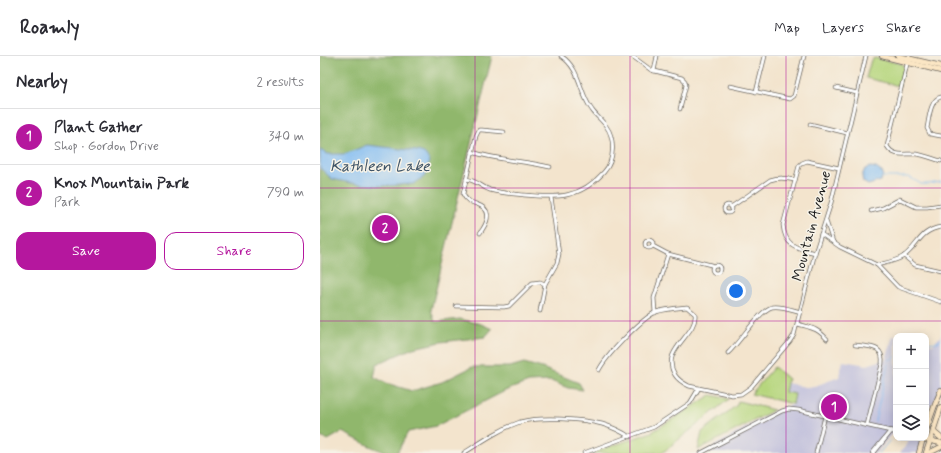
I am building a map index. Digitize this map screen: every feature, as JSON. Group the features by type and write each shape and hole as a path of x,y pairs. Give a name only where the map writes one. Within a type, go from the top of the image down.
{"main road":[{"path":"882,56 908,59 941,66"},
{"path":"898,56 941,71"},
{"path":"929,422 941,390"},
{"path":"941,407 929,440 941,443"},
{"path":"933,429 941,438"},
{"path":"920,453 922,441"},
{"path":"926,453 929,441"},
{"path":"929,453 941,447"}],"street":[{"path":"466,179 476,181 489,190 498,192 552,197 576,193 597,180 606,170 610,163 612,149 610,133 584,98 575,70 561,56"},
{"path":"632,56 644,66 654,71 682,78 685,81 686,85 680,109"},
{"path":"654,71 657,56"},
{"path":"756,92 765,56"},
{"path":"730,86 790,99 794,96 804,56"},
{"name":"Mountain Avenue","path":"699,388 732,395 741,394 751,387 794,335 839,168 866,56"},
{"path":"908,59 887,146 890,150 898,154 916,154 941,161"},
{"path":"836,88 857,93"},
{"path":"941,98 937,98 933,102 927,128 930,134 941,136"},
{"path":"810,124 848,133"},
{"path":"480,233 487,220 487,213 481,206 471,203 463,194 472,152 479,130 504,132"},
{"path":"472,152 499,159 516,160 550,167"},
{"path":"815,253 798,249 788,243 784,233 783,225 795,180 799,166 802,162 807,161 839,168"},
{"path":"731,207 770,180 784,177 795,180"},
{"path":"540,311 545,284 557,263 559,254 552,197"},
{"path":"871,212 883,208 900,199 916,206 927,207 941,205"},
{"path":"825,219 833,243"},
{"path":"877,265 904,256 923,234 933,228 941,227"},
{"path":"820,234 840,247 877,265 898,287 941,302"},
{"path":"653,246 668,254 713,266"},
{"path":"656,312 654,298 668,254"},
{"path":"904,256 915,265 941,271"},
{"path":"456,306 509,306 532,283 540,282 545,284"},
{"path":"728,353 759,317 772,307 780,307 800,312"},
{"path":"584,453 654,427 690,403 699,388 682,383 677,378 673,372 671,360 673,353 694,324 696,319 695,314 687,308 656,312 637,327 603,362 599,370"},
{"path":"798,324 820,331 827,340"},
{"path":"855,345 876,348 880,351 882,356 882,364 867,425"},
{"path":"701,453 782,411 789,410 798,410 893,432"},
{"path":"816,453 825,416"},
{"path":"464,453 507,428 535,419 552,418 602,424 612,427 630,437"},
{"path":"872,453 893,433"}],"shaded area":[{"path":"941,335 941,392 929,408 929,344 933,345"},
{"path":"893,336 893,433 876,453 701,453 779,409 792,405 795,394 785,392 787,383 810,388 839,377 843,361 867,365 886,359"},
{"path":"908,441 925,441 922,453 899,453 907,445"}],"green space":[{"path":"320,56 492,56 431,310 435,322 460,319 481,324 492,329 485,337 441,342 413,348 377,364 374,377 386,383 412,391 442,382 472,367 510,367 524,363 542,368 579,383 583,390 568,388 551,381 529,382 507,390 436,426 408,432 397,453 382,451 342,432 328,440 320,437"},
{"path":"875,58 902,64 904,68 899,86 866,78 871,60"},
{"path":"774,367 788,379 785,392 795,394 793,404 751,394"},
{"path":"711,395 729,399 662,453 592,453 652,432"},
{"path":"738,401 774,410 698,450 702,432 737,405"}],"water":[{"name":"Kathleen Lake","path":"367,145 424,153 429,159 425,176 414,184 381,186 351,183 332,179 320,168 320,150 328,154 345,154"},
{"path":"871,167 876,168 883,173 881,181 868,185 863,182 862,176 865,169"}],"waterway":[{"path":"882,177 909,177 921,184 941,182"},
{"path":"929,343 938,342 941,339"},
{"path":"875,421 889,360 893,358"},
{"path":"879,453 890,440"}],"place":[{"name":"Knox Mountain Park","path":"385,228"},
{"name":"Plant Gather","path":"834,407"}]}
